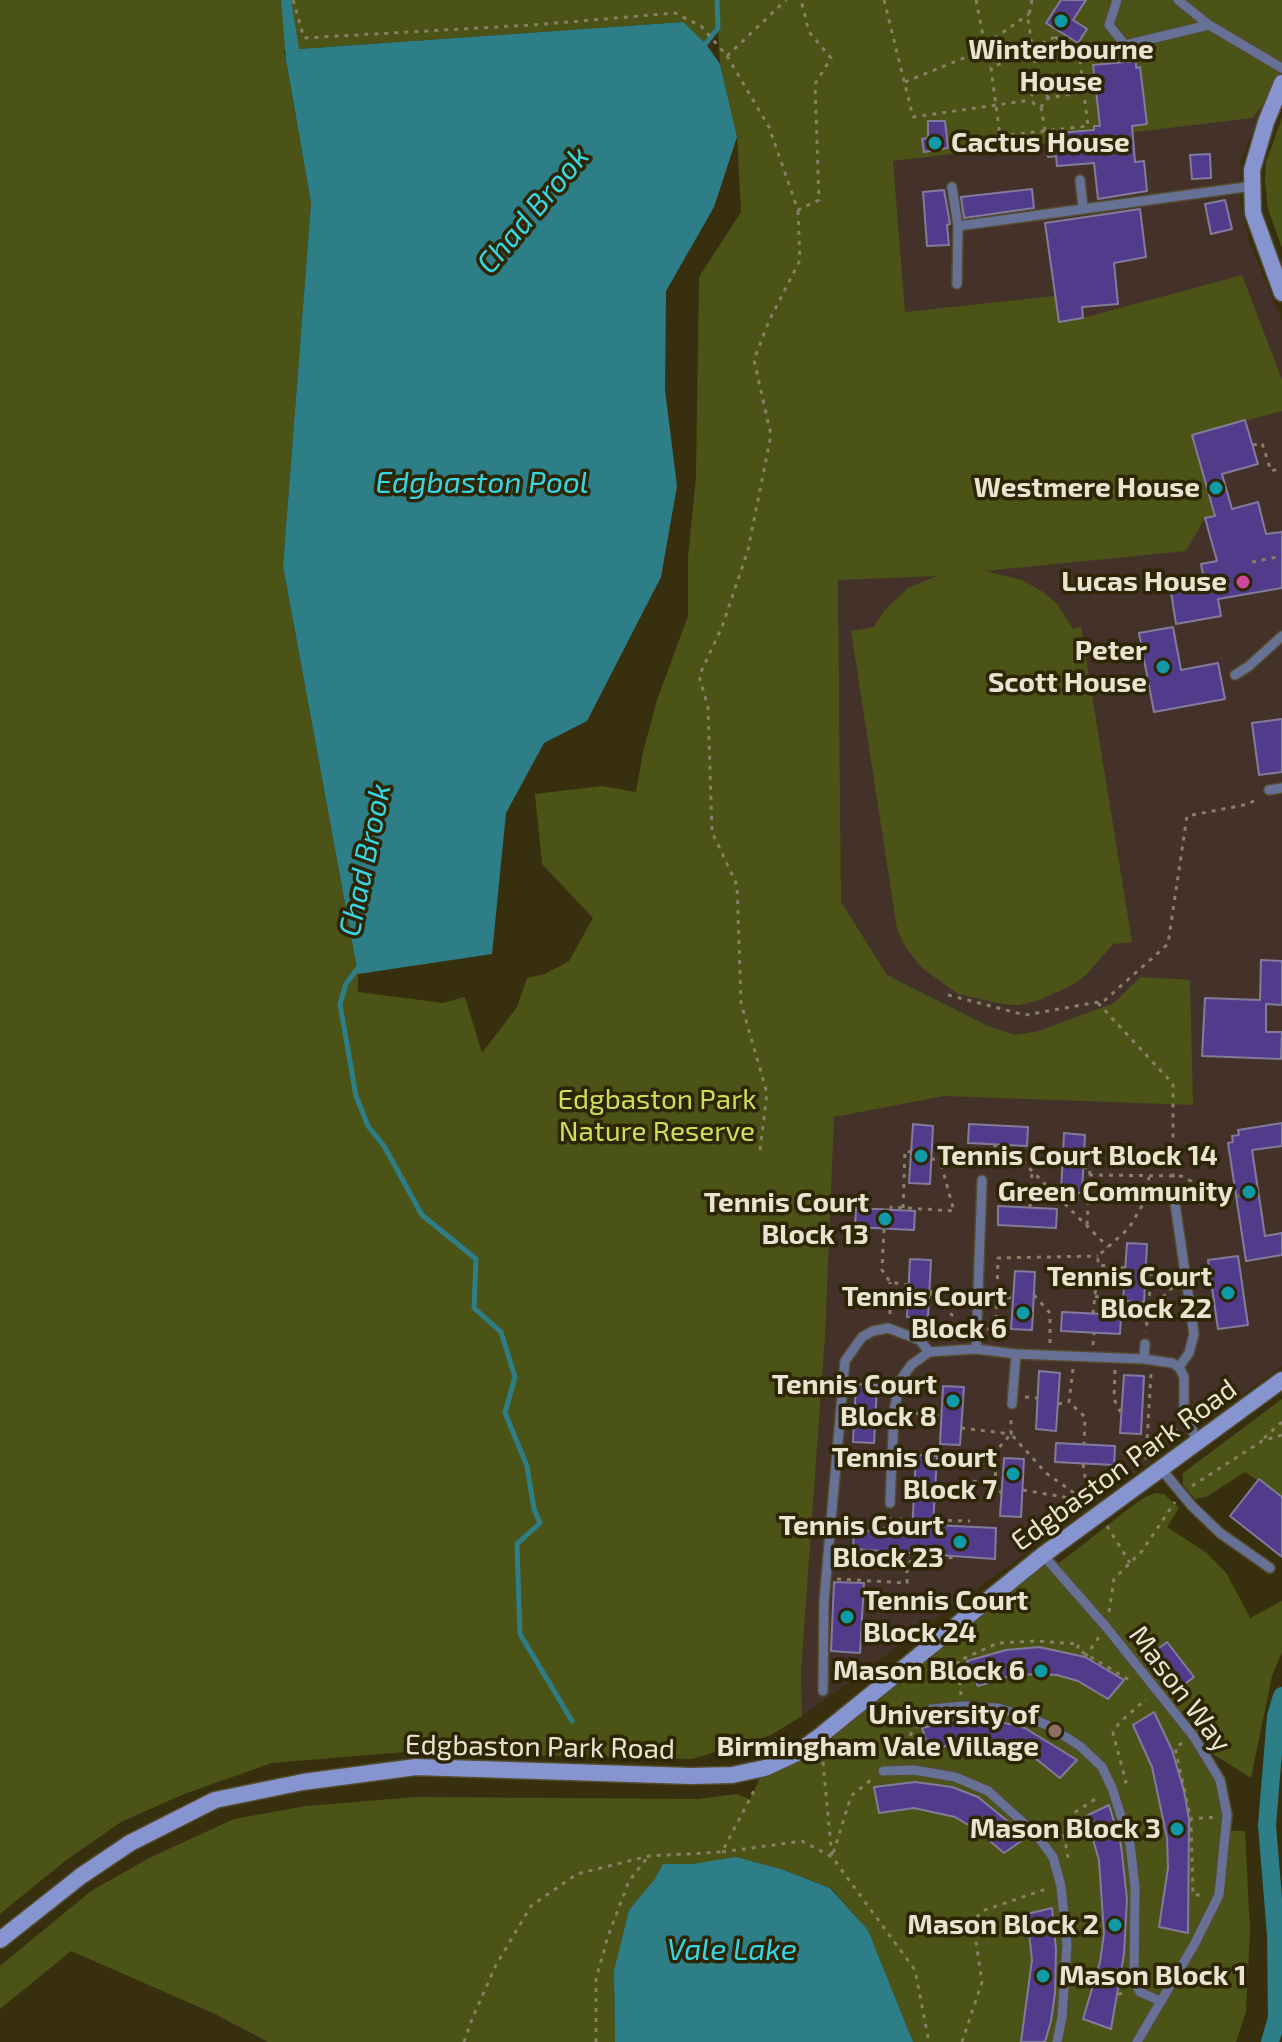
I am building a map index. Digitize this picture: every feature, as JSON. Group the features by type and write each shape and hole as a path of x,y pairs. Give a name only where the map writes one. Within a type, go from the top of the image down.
{"street":[{"path":"1282,83 1252,170 1253,213 1282,293"},
{"name":"Edgbaston Park Road","path":"0,1940 81,1876 130,1843 215,1800 303,1782 416,1767 691,1776 732,1775 765,1768 795,1754 820,1736 1043,1555 1092,1506 1162,1470 1282,1380"}],"lane":[{"path":"1117,0 1109,25 1125,45 1209,25"},
{"path":"1178,0 1209,25 1282,68"},
{"path":"1080,180 1083,207"},
{"path":"958,226 1253,186"},
{"path":"952,187 958,226 957,284"},
{"path":"1235,675 1282,636"},
{"path":"1269,790 1282,788"},
{"path":"976,1349 982,1180"},
{"path":"1173,1190 1194,1334 1189,1353 1179,1367"},
{"path":"823,1691 826,1579 845,1361 862,1337 890,1328 920,1340 929,1352"},
{"path":"1145,1344 1148,1360"},
{"path":"890,1503 894,1411 900,1381 911,1365 929,1352 976,1349 1016,1354 1148,1360 1179,1367"},
{"path":"1012,1404 1016,1354"},
{"path":"1179,1367 1184,1377 1184,1412 1198,1443"},
{"path":"1162,1470 1220,1533 1270,1568"},
{"name":"Mason Way","path":"1043,1555 1107,1628 1194,1737 1220,1780 1227,1815 1219,1895 1194,1945 1137,2042"},
{"path":"931,1709 963,1706 998,1708 1036,1720 1080,1746 1102,1767 1116,1798 1130,1844 1135,1887 1134,1981 1140,1992 1160,2001"},
{"path":"883,1771 914,1770 955,1777 988,1791 1036,1834 1053,1857 1061,1886 1067,1945 1062,2017 1057,2042"}],"path":[{"path":"293,0 304,38 675,13 701,26 727,56 769,127 798,210 800,260 769,321 754,360 771,435 748,550 722,627 699,676 708,707 712,832 737,885 741,1003 767,1093 760,1150"},
{"path":"727,56 786,0"},
{"path":"798,210 819,200 815,84 831,58 809,32 801,0"},
{"path":"884,0 913,117 1031,100"},
{"path":"976,0 985,46"},
{"path":"1032,0 1028,19 1039,90"},
{"path":"905,82 969,56 1029,14"},
{"path":"1055,37 1083,53 1080,61 1088,126 1000,136 991,68 1034,47 1055,37"},
{"path":"1039,90 1045,91 1048,98 1048,102 1041,107 1031,100 1032,94 1039,90"},
{"path":"1048,98 1084,92"},
{"path":"1041,107 1045,131"},
{"path":"1253,445 1262,443 1271,471 1282,468"},
{"path":"1252,562 1282,556"},
{"path":"948,995 1025,1015 1104,1001 1168,944 1187,816 1249,804 1269,790"},
{"path":"1097,1002 1173,1084 1173,1190"},
{"path":"995,1144 995,1162"},
{"path":"903,1208 905,1151 911,1152"},
{"path":"931,1159 1024,1163 1108,1247"},
{"path":"1024,1163 1026,1159 1054,1161"},
{"path":"891,1210 891,1207 954,1211 940,1160"},
{"path":"1083,1167 1090,1168 1087,1226"},
{"path":"1030,1208 1032,1172"},
{"path":"1089,1175 1181,1176 1191,1181 1195,1204 1239,1196"},
{"path":"976,1328 996,1330 998,1258 1098,1256 1129,1228 1143,1204 1149,1177"},
{"path":"884,1229 882,1270 890,1282 890,1328"},
{"path":"1093,1314 1098,1256"},
{"path":"1098,1265 1125,1268"},
{"path":"1145,1344 1152,1268 1146,1268"},
{"path":"1148,1311 1185,1275"},
{"path":"890,1282 909,1285"},
{"path":"889,1297 881,1293 890,1291"},
{"path":"950,1350 952,1315 929,1292 977,1292"},
{"path":"1034,1295 1050,1313 1049,1356"},
{"path":"1095,1296 1125,1306 1149,1305"},
{"path":"997,1297 1013,1298"},
{"path":"1069,1402 1075,1357"},
{"path":"1115,1358 1114,1399 1121,1413"},
{"path":"1146,1458 1148,1360"},
{"path":"1058,1404 1069,1402"},
{"path":"1069,1402 1085,1417 1084,1445"},
{"path":"1002,1494 995,1483 997,1450 1011,1434 1012,1404"},
{"path":"894,1411 941,1416"},
{"path":"1262,1441 1282,1422"},
{"path":"961,1428 1011,1434 1046,1473 1092,1506 1130,1563"},
{"path":"1083,1464 1092,1506"},
{"path":"935,1487 958,1489 971,1481 995,1483"},
{"path":"1023,1490 1092,1506"},
{"path":"883,1531 890,1503"},
{"path":"888,1519 970,1521"},
{"path":"828,1557 907,1562 957,1557"},
{"path":"826,1579 907,1583 907,1562"},
{"path":"1086,1656 1107,1628 1114,1579"},
{"path":"963,1706 958,1661 998,1643 1036,1641 1079,1644 1077,1649 1086,1656 1138,1687"},
{"path":"832,1857 851,1796 883,1771 931,1709"},
{"path":"820,1736 832,1857"},
{"path":"1185,1741 1174,1749 1190,1819 1193,1895 1219,1895"},
{"path":"722,1852 765,1768"},
{"path":"1190,1819 1227,1815"},
{"path":"464,2042 496,1965 531,1906 577,1874 649,1856 722,1852 802,1841 832,1857 915,1970 929,2042"},
{"path":"596,2042 596,1979 629,1881 649,1856"}],"shaded area":[{"path":"1282,0 1282,68 1241,159 1240,201 1249,242 1282,321 1282,1366 802,1716 801,1672 825,1337 841,903 838,579 924,576 893,161"}],"green space":[{"name":"Edgbaston Park Nature Reserve","path":"0,0 1282,0 1282,68 1265,102 1252,118 893,161 905,312 1055,296 1060,321 1083,318 1242,275 1282,380 1282,411 1192,435 1215,516 1205,518 1186,551 985,571 1022,580 1043,592 1058,605 1073,629 1081,627 1132,942 1113,944 1074,984 1040,1000 1019,1005 1002,1004 958,994 922,968 906,948 897,929 851,631 874,627 884,611 908,588 937,576 838,580 841,902 887,975 988,1026 1015,1035 1039,1031 1114,1003 1140,977 1190,980 1193,1105 944,1096 834,1117 825,1337 801,1672 802,1716 771,1735 692,1759 405,1752 272,1763 184,1794 121,1822 65,1861 0,1914","holes":["682,22 706,44 718,30 720,64 737,137 741,212 699,277 696,477 688,557 688,616 657,700 636,792 602,786 535,794 542,864 593,918 569,961 545,974 527,978 517,1007 482,1053 465,997 443,1003 358,992 358,974 283,566 311,203 284,50"]},
{"path":"1282,118 1282,248 1268,209 1265,182 1266,162"},
{"path":"1282,1399 1282,1497 1245,1472 1206,1497 1195,1499 1183,1485 1183,1473"},
{"name":"University of Birmingham Vale Village","path":"1156,1493 1164,1494 1179,1508 1167,1527 1207,1553 1227,1574 1250,1618 1282,1601 1282,1652 1272,1676 1251,1778 1210,1752 1183,1710 1178,1718 1220,1780 1227,1831 1245,1831 1250,1932 1246,2012 1236,2042 913,2042 868,1930 831,1888 781,1869 736,1857 692,1865 663,1864 629,1910 614,1974 615,2042 268,2042 215,2014 71,1951 0,2009 0,1966 91,1891 149,1858 234,1819 306,1806 416,1797 698,1799 736,1794 750,1799 765,1768 1043,1555 1054,1567 1127,1510"}],"water":[{"name":"Edgbaston Pool","path":"281,0 291,0 299,49 683,22 706,44 720,64 737,137 714,207 666,291 665,390 677,486 661,577 587,721 544,743 506,813 492,954 358,974 283,566 311,203 286,60"},
{"name":"Vale Lake","path":"736,1857 781,1869 830,1888 868,1930 913,2042 615,2042 614,1971 629,1910 663,1864 692,1864"}],"building":[{"name":"Winterbourne House","path":"1061,0 1086,0 1073,20 1087,29 1078,43 1046,23"},
{"path":"1136,61 1136,68 1140,67 1147,124 1132,126 1135,162 1144,161 1147,191 1098,199 1094,163 1057,166 1056,156 1048,157 1046,134 1094,130 1094,126 1100,126 1093,65"},
{"path":"928,121 945,121 948,148 924,152 922,139 928,138"},
{"path":"1210,154 1211,178 1192,179 1190,155"},
{"path":"1032,189 1034,208 964,218 961,197"},
{"path":"944,190 950,224 947,225 949,245 927,246 923,192"},
{"path":"1225,200 1232,229 1211,234 1205,204"},
{"path":"1140,209 1146,257 1114,263 1118,304 1082,307 1083,318 1059,322 1045,223"},
{"path":"1245,420 1258,464 1222,474 1232,509 1258,502 1266,534 1282,532 1282,588 1218,599 1221,616 1176,624 1171,592 1205,586 1201,564 1217,561 1205,518 1215,516 1192,435"},
{"name":"Peter Scott House","path":"1173,627 1181,670 1218,663 1225,699 1154,712 1139,633"},
{"path":"1282,719 1282,772 1259,775 1252,723"},
{"path":"1261,960 1282,961 1282,1005 1266,1004 1266,1032 1282,1032 1281,1059 1202,1056 1205,998 1260,1000"},
{"name":"Green Community","path":"1282,1123 1282,1146 1252,1150 1265,1236 1282,1233 1282,1255 1246,1261 1228,1143 1233,1142 1232,1136 1239,1135 1238,1130"},
{"name":"Tennis Court Block 14","path":"913,1124 933,1126 930,1184 909,1183"},
{"path":"969,1124 1028,1127 1027,1146 968,1143"},
{"path":"1064,1133 1085,1135 1082,1193 1061,1192"},
{"path":"998,1206 1057,1209 1056,1228 998,1225"},
{"name":"Tennis Court Block 13","path":"856,1208 915,1211 914,1230 855,1227"},
{"path":"1127,1243 1147,1244 1144,1302 1123,1301"},
{"name":"Tennis Court Block 22","path":"1238,1256 1248,1325 1218,1329 1208,1260"},
{"path":"910,1259 931,1260 928,1318 907,1317"},
{"name":"Tennis Court Block 6","path":"1015,1271 1035,1272 1032,1330 1011,1329"},
{"path":"1062,1312 1121,1315 1120,1334 1061,1331"},
{"path":"1039,1371 1060,1373 1056,1431 1036,1429"},
{"path":"1124,1375 1144,1376 1141,1434 1120,1433"},
{"path":"856,1384 877,1385 874,1443 853,1442"},
{"name":"Tennis Court Block 8","path":"943,1386 964,1387 960,1445 940,1444"},
{"path":"1056,1443 1115,1446 1114,1465 1055,1462"},
{"path":"916,1455 937,1456 933,1525 996,1528 995,1559 853,1549 854,1530 912,1533"},
{"name":"Tennis Court Block 7","path":"1004,1458 1024,1459 1021,1517 1000,1516"},
{"path":"1259,1479 1282,1497 1282,1557 1230,1516"},
{"name":"Tennis Court Block 24","path":"834,1582 864,1583 860,1653 831,1651"},
{"path":"1167,1642 1194,1677 1172,1694 1145,1659"},
{"name":"Mason Block 6","path":"1039,1647 1085,1657 1124,1680 1108,1699 1078,1681 1057,1675 1009,1676 978,1686 967,1661 1006,1650"},
{"name":"Mason Block 3","path":"1154,1712 1172,1750 1189,1819 1188,1933 1159,1927 1168,1868 1167,1838 1152,1767 1133,1725"},
{"path":"963,1718 993,1720 1025,1728 1077,1760 1060,1778 1031,1755 1006,1745 955,1743 930,1751 922,1728"},
{"path":"915,1782 952,1787 978,1797 1027,1837 1004,1853 977,1830 955,1817 914,1808 879,1813 874,1787"},
{"name":"Mason Block 2","path":"1109,1805 1121,1845 1127,1899 1124,1954 1111,2029 1083,2019 1100,1962 1104,1933 1099,1860 1086,1816"},
{"name":"Mason Block 1","path":"1052,1908 1056,1949 1051,2021 1045,2042 1021,2042 1032,1960 1027,1914"}],"waterway":[{"name":"Chad Brook","path":"703,47 718,28 717,0"},
{"name":"Chad Brook","path":"361,964 346,984 340,1004 356,1096 368,1126 384,1146 422,1215 476,1259 474,1308 501,1332 515,1377 505,1413 527,1466 534,1509 540,1523 517,1544 520,1634 572,1721"},
{"path":"1270,2042 1277,2018 1276,1935 1267,1825 1276,1716 1282,1696"}],"place":[{"name":"Winterbourne House","path":"1061,21"},
{"name":"Cactus House","path":"935,143"},
{"name":"Westmere House","path":"1216,488"},
{"name":"Lucas House","path":"1243,582"},
{"name":"Peter Scott House","path":"1163,667"},
{"name":"Tennis Court Block 14","path":"921,1156"},
{"name":"Green Community","path":"1249,1192"},
{"name":"Tennis Court Block 13","path":"885,1219"},
{"name":"Tennis Court Block 22","path":"1228,1293"},
{"name":"Tennis Court Block 6","path":"1023,1313"},
{"name":"Tennis Court Block 8","path":"953,1401"},
{"name":"Tennis Court Block 7","path":"1013,1474"},
{"name":"Tennis Court Block 23","path":"960,1542"},
{"name":"Tennis Court Block 24","path":"847,1617"},
{"name":"Mason Block 6","path":"1041,1671"},
{"name":"University of Birmingham Vale Village","path":"1055,1731"},
{"name":"Mason Block 3","path":"1177,1829"},
{"name":"Mason Block 2","path":"1115,1925"},
{"name":"Mason Block 1","path":"1043,1976"}]}
